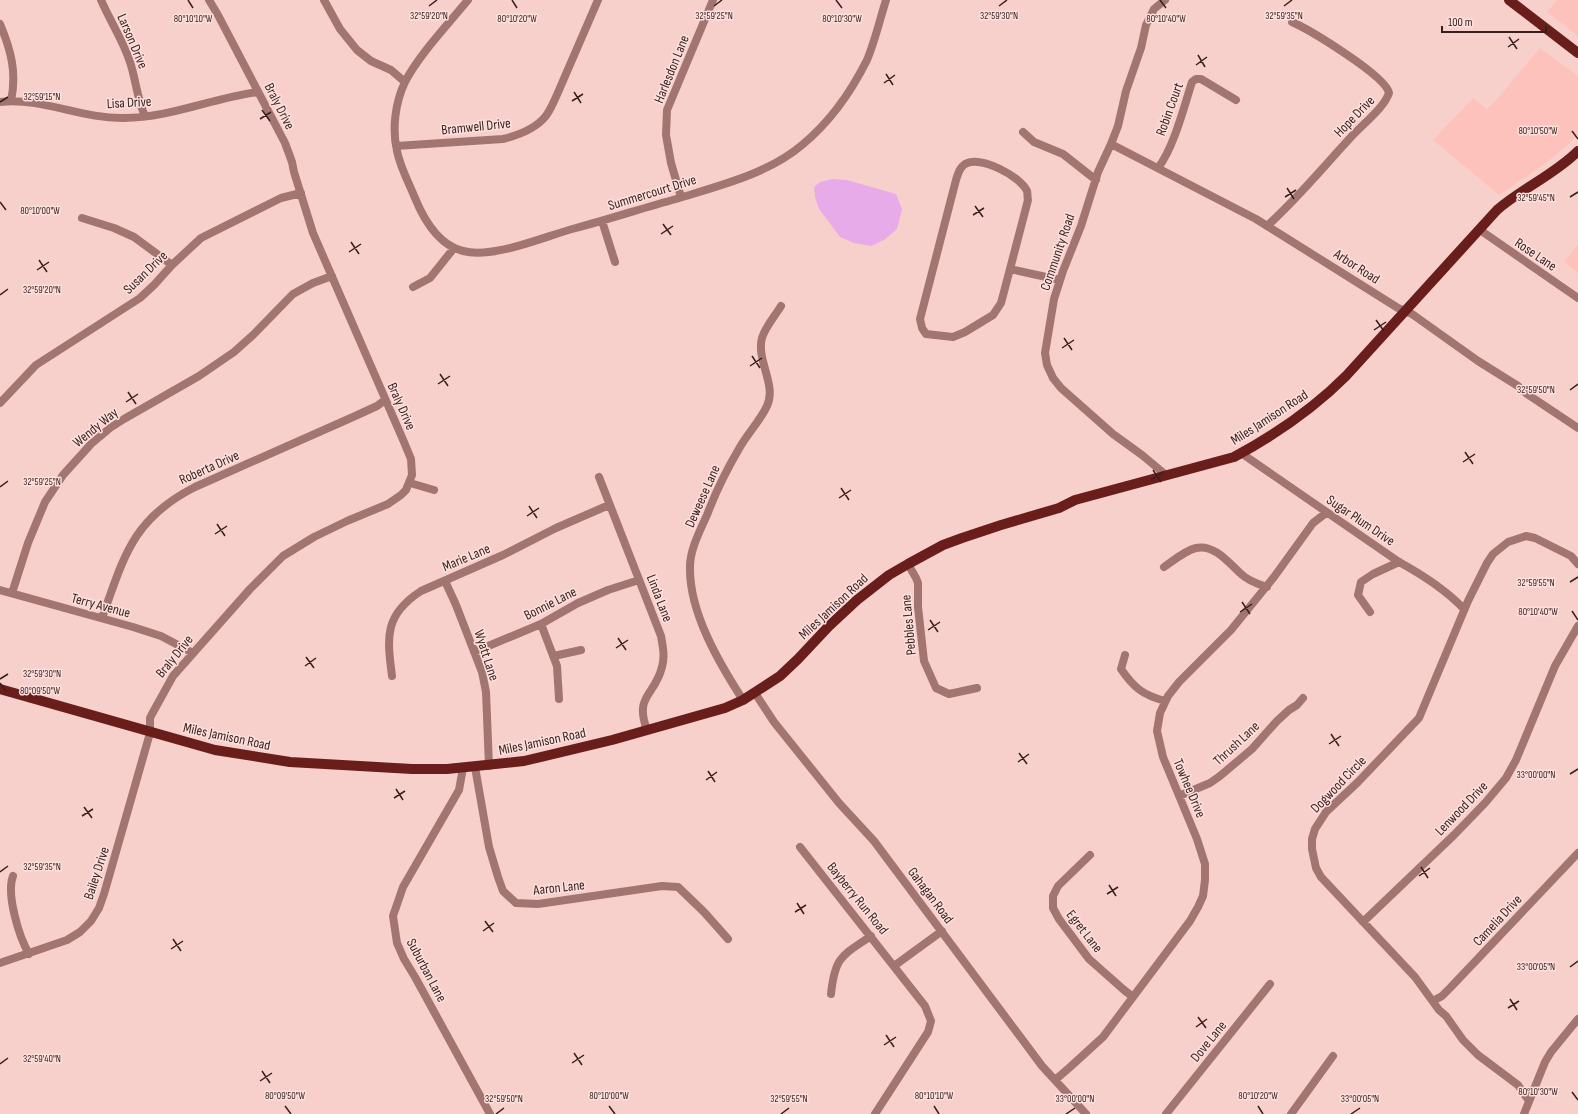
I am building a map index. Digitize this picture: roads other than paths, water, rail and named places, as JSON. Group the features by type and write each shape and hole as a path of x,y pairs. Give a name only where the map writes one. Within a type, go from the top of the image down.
{"main road":[{"path":"1509,0 1578,53"},
{"name":"Miles Jamison Road","path":"0,689 150,733 217,750 290,762 412,769 488,766 543,757 725,708 743,700 780,676 857,600 889,575 943,545 1001,524 1059,508 1075,500 1234,457 1292,421 1320,400 1346,376 1497,210 1564,164 1578,152"}],"street":[{"name":"Larson Drive","path":"101,0 120,38 130,63 140,106 145,116"},
{"name":"Braly Drive","path":"150,733 150,718 172,676 250,588 283,556 314,537 395,500 406,490 412,475 411,459 314,233 292,162 284,143 209,0"},
{"path":"324,0 340,29 357,50 371,61 391,70 405,82"},
{"name":"Summercourt Drive","path":"468,0 428,49 405,82 396,110 394,131 399,160 426,222 438,236 454,248 471,253 491,252 530,242 742,179 786,156 802,145 823,125 843,101 868,58 886,0"},
{"name":"Bramwell Drive","path":"396,146 504,139 517,135 541,122 549,112 598,0"},
{"name":"Harlesdon Lane","path":"681,197 671,163 666,134 667,110 713,0"},
{"name":"Community Road","path":"1165,0 1154,10 1146,25 1126,91 1118,126 1101,165 1077,237 1060,280 1054,299 1046,347 1046,359 1053,378 1061,388 1116,438 1142,455 1166,475"},
{"name":"Hope Drive","path":"1267,226 1300,194 1383,105 1389,92 1386,84 1352,58 1335,46 1292,22"},
{"path":"0,24 13,64 14,88 11,101"},
{"name":"Robin Court","path":"1158,168 1164,160 1172,142 1192,82 1196,79 1201,79 1236,100"},
{"name":"Lisa Drive","path":"0,102 11,101 52,107 106,118 124,118 166,112 235,95 258,92"},
{"path":"1022,132 1034,142 1063,154 1096,180"},
{"name":"Arbor Road","path":"1111,144 1267,226 1355,281 1417,317 1478,361 1518,386 1527,394 1578,428"},
{"path":"972,161 994,166 1019,182 1027,192 1028,200 1010,268 1001,303 993,315 965,332 953,337 926,334 922,328 920,319 956,180 960,169 972,161"},
{"name":"Susan Drive","path":"0,403 36,365 140,298 194,244 217,229 281,198 301,193"},
{"path":"82,218 114,228 134,237 172,265"},
{"path":"602,221 615,262"},
{"name":"Rose Lane","path":"1480,230 1578,298"},
{"path":"413,287 430,278 454,248"},
{"path":"1010,268 1060,280"},
{"name":"Wendy Way","path":"12,593 28,543 45,502 63,474 91,444 120,422 199,376 234,352 294,294 313,283 332,276"},
{"name":"Deweese Lane","path":"743,700 728,676 701,620 691,587 690,565 695,545 719,486 740,447 767,406 769,391 764,368 762,339 780,306"},
{"name":"Roberta Drive","path":"102,618 128,549 141,529 164,505 195,487 353,417 377,406 385,400"},
{"name":"Sugar Plum Drive","path":"1241,453 1398,562 1416,571 1455,599 1464,609"},
{"name":"Linda Lane","path":"598,477 659,631 664,652 663,666 660,674 643,707 643,719 647,730"},
{"path":"410,483 434,490"},
{"name":"Marie Lane","path":"392,676 388,641 391,628 396,615 410,599 421,591 503,555 556,528 609,505"},
{"name":"Towhee Drive","path":"1054,1080 1080,1059 1103,1036 1190,921 1203,896 1206,874 1202,852 1159,745 1157,731 1158,722 1165,701 1179,682 1231,630 1267,587 1313,523 1326,513"},
{"name":"Dogwood Circle","path":"1529,1101 1518,1086 1500,1073 1463,1040 1415,978 1321,877 1316,868 1312,849 1312,839 1315,829 1326,812 1358,782 1419,718 1464,609 1487,563 1500,548 1516,539 1526,536 1535,538 1571,556 1578,564"},
{"path":"1164,568 1190,550 1201,548 1211,550 1221,555 1250,580 1267,587"},
{"path":"1370,612 1358,595 1361,582 1373,574 1398,562"},
{"name":"Pebbles Lane","path":"908,564 916,578 924,661 933,683 936,688 949,694 977,688"},
{"name":"Bonnie Lane","path":"474,652 542,624 578,603 613,588 639,580"},
{"name":"Wyatt Lane","path":"445,581 482,672 486,692 488,766"},
{"name":"Terry Avenue","path":"0,590 161,636 193,653"},
{"path":"542,624 558,670 559,699"},
{"name":"Lenwood Drive","path":"1363,922 1454,835 1506,778 1516,760 1555,666 1578,626"},
{"path":"554,656 581,650"},
{"path":"1125,655 1121,669 1136,688 1153,698 1165,701"},
{"name":"Gahagan Road","path":"755,693 774,722 839,803 874,841 1042,1066 1086,1114"},
{"name":"Thrush Lane","path":"1180,796 1210,783 1220,776 1252,749 1277,721 1288,710 1297,705 1303,698"},
{"name":"Bailey Drive","path":"0,963 67,940 80,932 91,921 98,908 117,852 150,733"},
{"name":"Aaron Lane","path":"475,767 489,847 498,877 503,891 516,903 538,904 662,886 678,887 728,938"},
{"name":"Suburban Lane","path":"463,768 459,790 403,888 393,916 393,923 397,943 404,959 490,1114"},
{"name":"Bayberry Run Road","path":"800,847 894,966 928,1012 931,1021 926,1037 875,1114"},
{"name":"Camelia Drive","path":"1433,1001 1442,996 1450,988 1578,853"},
{"name":"Egret Lane","path":"1090,855 1058,886 1053,896 1053,908 1059,919 1089,959 1118,986 1133,996"},
{"path":"13,876 10,885 13,908 21,936 29,954"},
{"path":"894,966 942,931"},
{"path":"831,994 837,965 840,959 871,936"},
{"name":"Dove Lane","path":"1166,1114 1270,984"},
{"path":"1524,1114 1540,1071 1548,1057 1578,1019"},
{"path":"1291,1114 1333,1056"}]}
